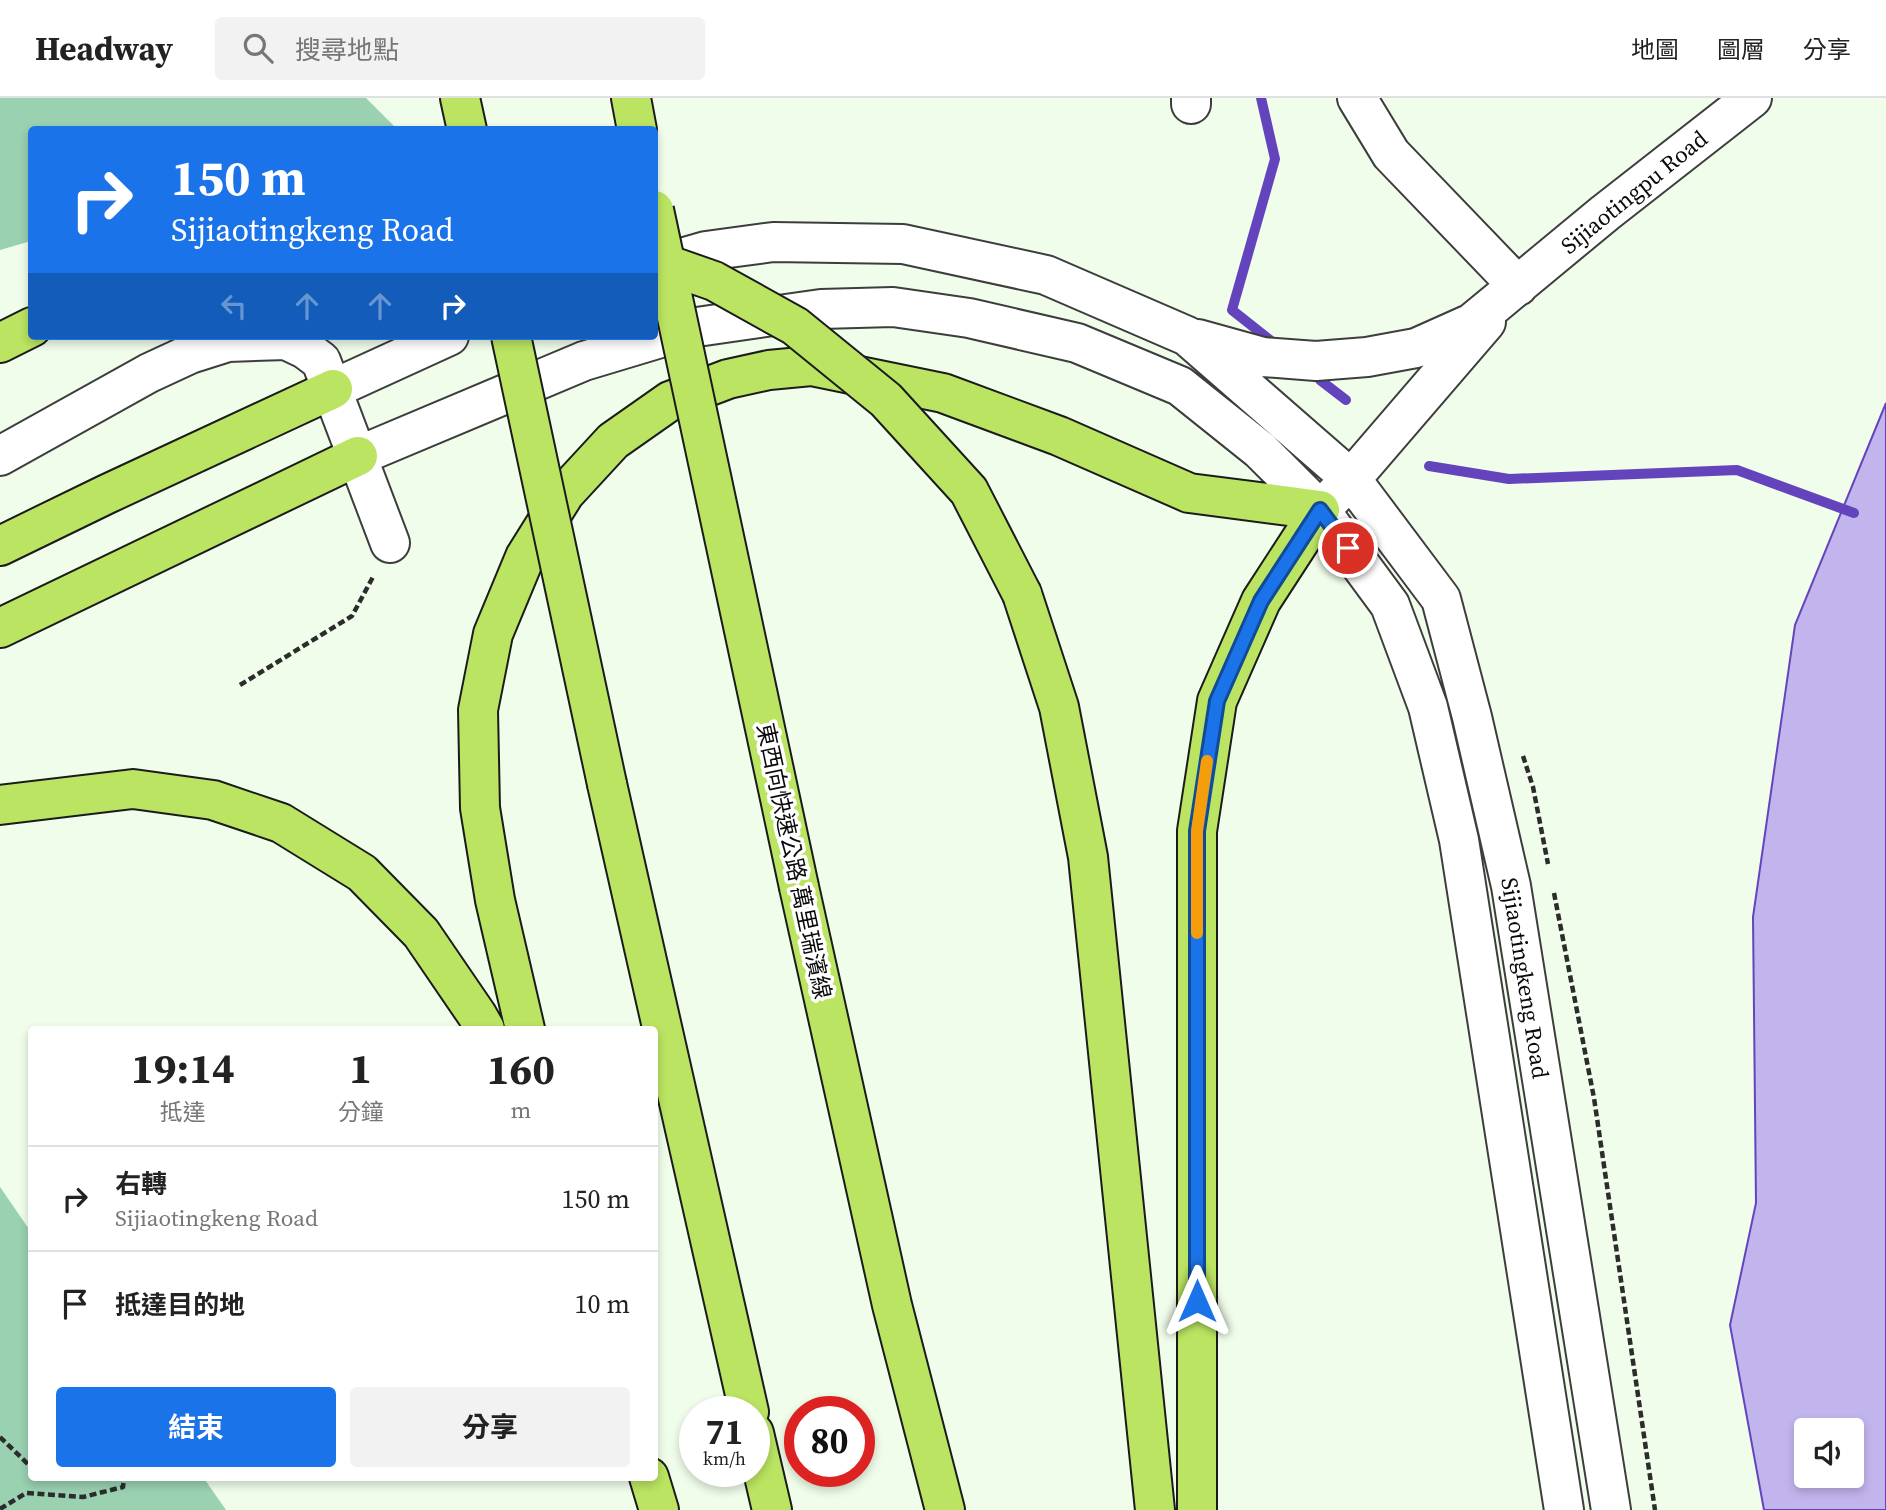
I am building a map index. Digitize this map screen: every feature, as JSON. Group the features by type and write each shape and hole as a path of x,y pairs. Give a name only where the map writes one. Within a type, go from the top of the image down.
{"highway":[{"path":"631,98 636,126"},
{"name":"東西向快速公路 萬里瑞濱線","path":"658,229 892,1305 945,1510"},
{"path":"658,261 714,281 795,326 886,400 969,491 1021,594 1059,707 1088,857 1155,1510"},
{"path":"0,343 28,329"},
{"path":"512,340 607,784 745,1396"},
{"path":"524,1026 495,900 480,808 478,710 493,634 525,557 565,493 614,441 670,401 728,379 769,370 811,366 943,393 1059,436 1189,493 1320,510 1261,601 1217,701 1197,831 1197,1510"},
{"path":"0,546 333,389"},
{"path":"0,628 358,456"},
{"path":"0,805 134,789 213,800 281,823 362,873 421,933 483,1026"},
{"path":"650,1481 659,1510"},
{"path":"767,1487 772,1510"}],"street":[{"path":"1357,98 1391,154 1518,286"},
{"name":"Sijiaotingpu Road","path":"1518,286 1605,213 1752,98"},
{"path":"658,265 706,251 773,242 903,244 1046,275 1187,335 1263,357 1316,361 1367,357 1416,348 1472,323 1518,286"},
{"path":"1320,510 1351,480 1518,286"},
{"name":"Sijiaotingkeng Road","path":"658,339 697,327 821,309 893,307 969,318 1076,343 1180,386 1260,450 1320,510 1390,605 1428,707 1459,840 1564,1510"},
{"name":"Sijiaotingkeng Road","path":"1187,335 1351,480 1441,599 1472,717 1511,886 1611,1510"},
{"path":"0,456 149,373 190,354 228,342 286,340 321,361 390,543"},
{"path":"333,389 440,340"},
{"name":"Sijiaotingkeng Road","path":"358,456 584,361 654,340"}],"path":[{"path":"240,685 352,615 390,543"},
{"path":"1520,747 1533,787 1549,868"},
{"path":"1552,882 1594,1098 1655,1510"},
{"path":"0,1437 28,1464"},
{"path":"0,1509 26,1493 83,1497 123,1487 124,1481"}],"green space":[{"path":"0,98 366,98 394,126 28,126 28,242 0,250"},
{"path":"0,1187 28,1228 28,1481 206,1481 226,1510 0,1510"}],"shaded area":[{"path":"1886,403 1886,1510 1764,1510 1730,1325 1756,1203 1753,917 1795,625"}],"waterway":[{"path":"1261,98 1275,159 1232,310 1270,340"},
{"path":"1320,380 1346,400"},
{"path":"1429,466 1509,479 1737,470 1854,513"}],"slow traffic":[{"path":"1197,933 1197,831 1207,761"}],"route":[{"path":"1197,1301 1197,831 1217,701 1261,601 1320,510 1348,548"}]}
